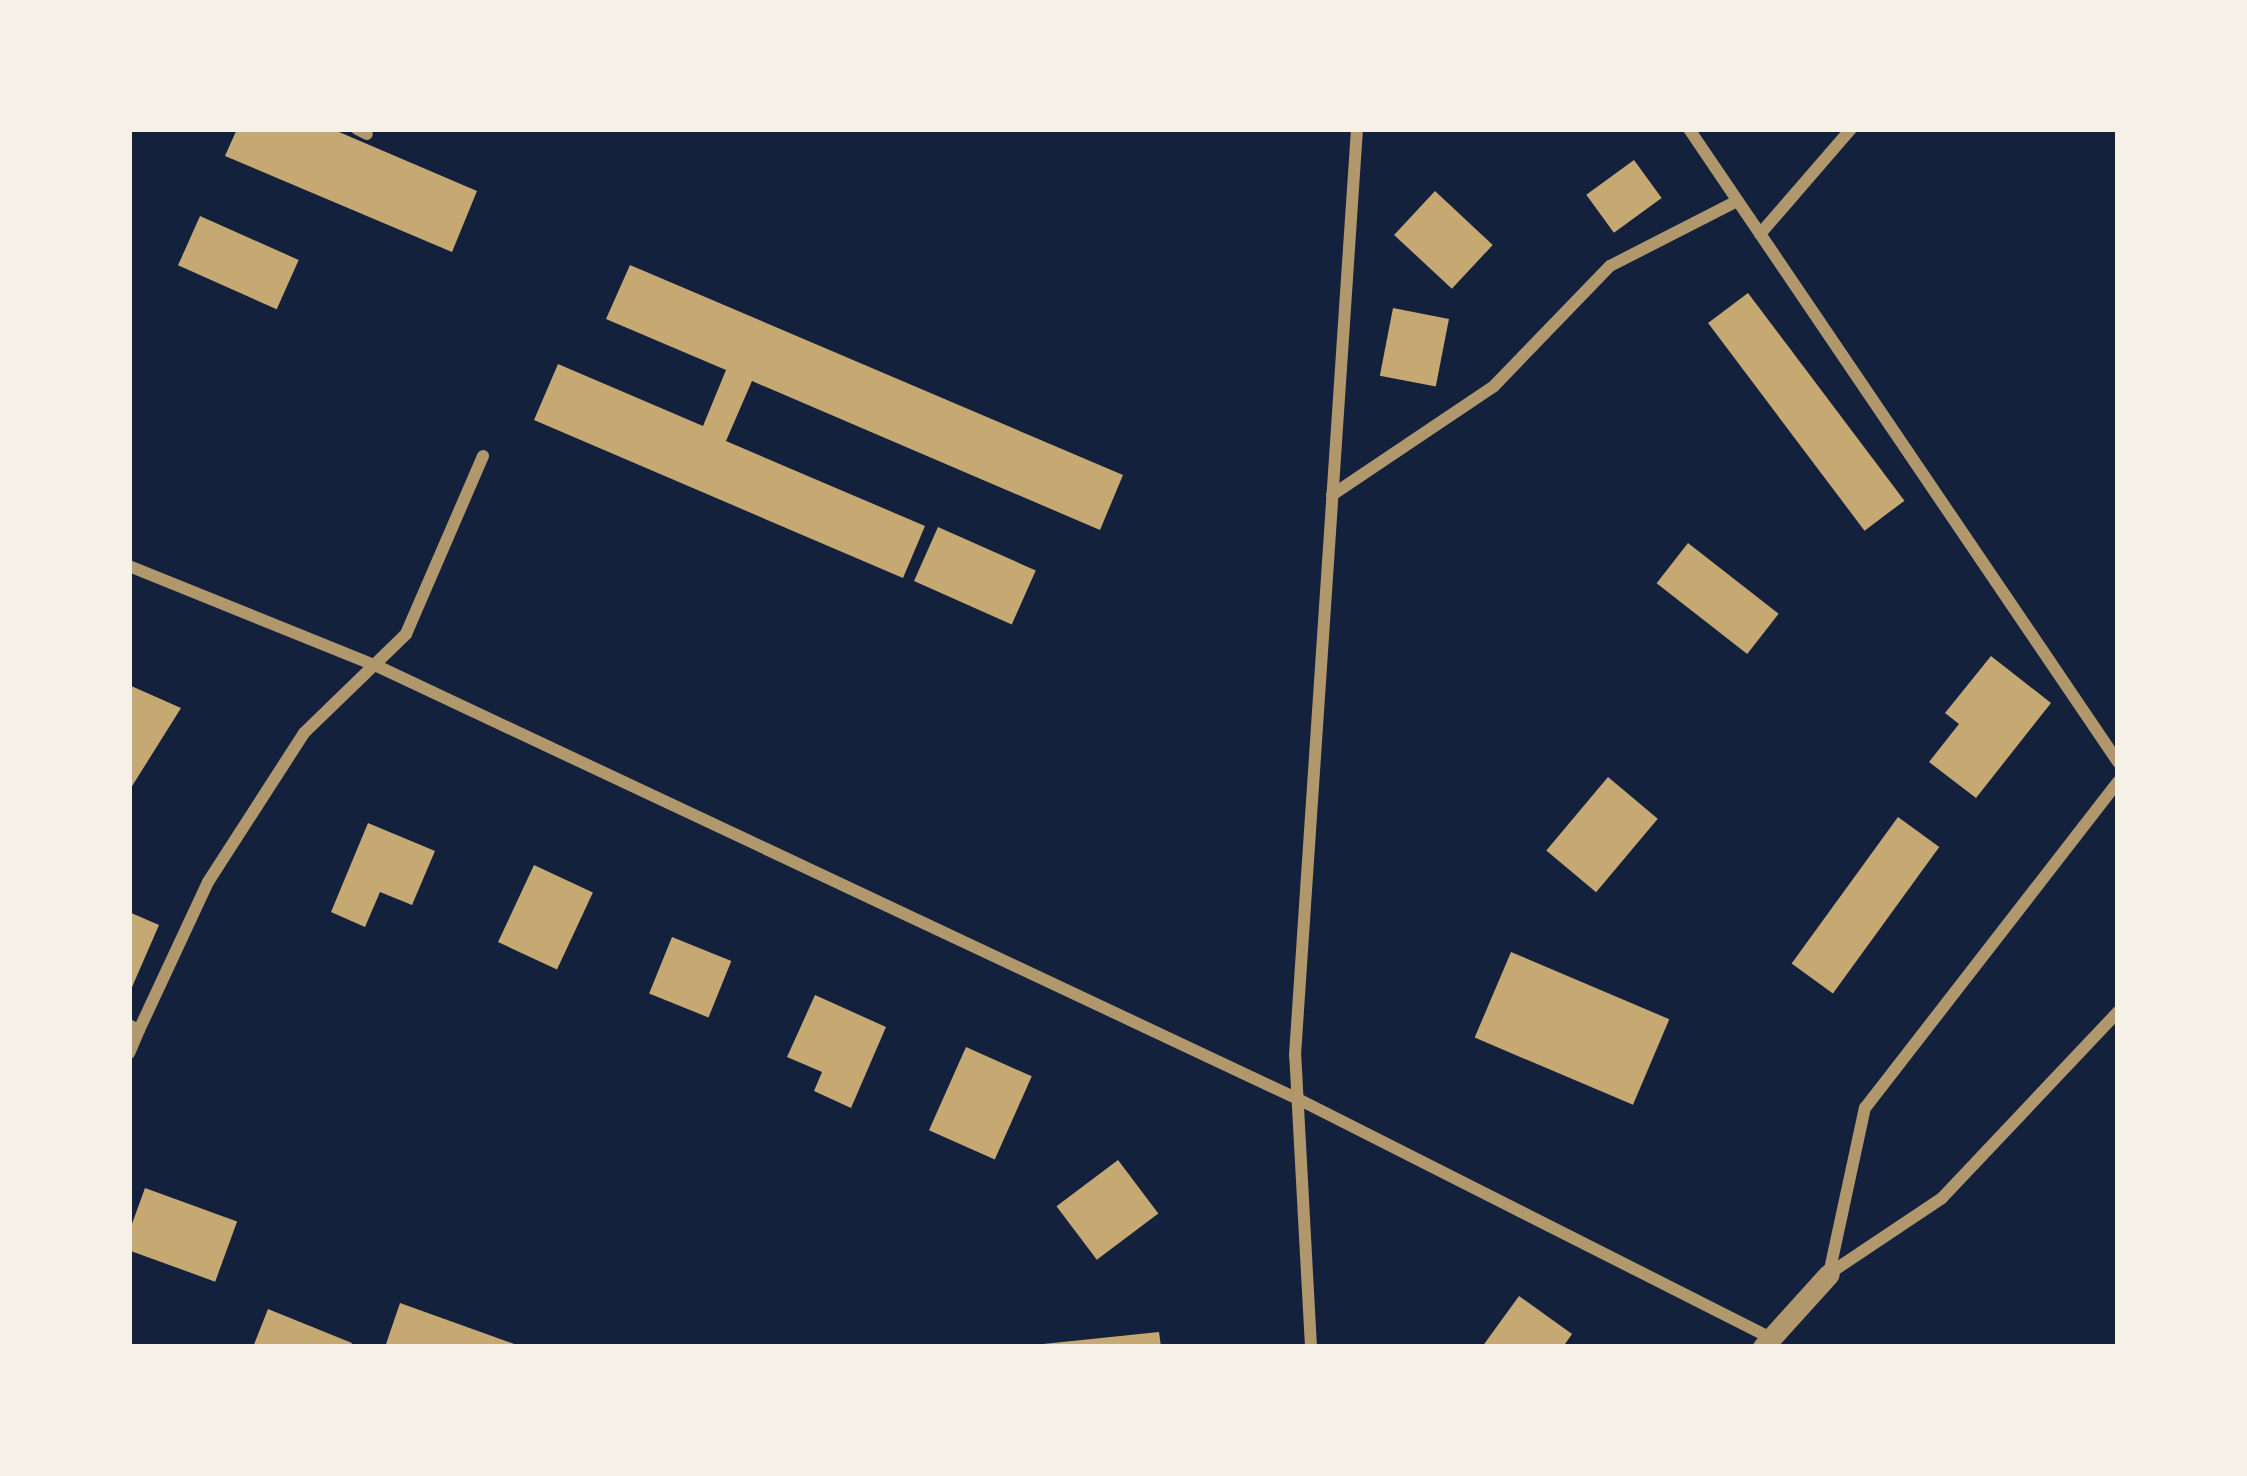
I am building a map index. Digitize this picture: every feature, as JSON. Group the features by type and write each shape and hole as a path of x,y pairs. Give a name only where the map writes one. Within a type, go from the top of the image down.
{"street":[{"path":"1311,1347 1298,1099 1357,129"},
{"path":"1689,129 2118,762"},
{"path":"1760,234 1851,129"},
{"path":"1332,495 1494,386 1610,266 1737,201"},
{"path":"129,1053 134,1028 208,882 304,733 406,634 483,455"},
{"path":"129,566 377,666 1298,1099 1767,1342 1829,1274 1942,1198 2118,1012"},
{"path":"1829,1274 1865,1108 2118,782"}],"building":[{"path":"237,129 332,129 477,191 452,252 225,156"},
{"path":"1634,160 1662,198 1614,233 1586,195"},
{"path":"1435,191 1493,245 1452,289 1394,235"},
{"path":"200,216 299,260 277,309 178,265"},
{"path":"630,265 1123,475 1100,530 752,381 726,441 925,526 903,578 534,420 558,364 703,426 726,370 606,319"},
{"path":"1748,293 1904,501 1865,531 1708,323"},
{"path":"1393,308 1449,319 1436,387 1380,376"},
{"path":"938,527 1036,571 1012,624 914,581"},
{"path":"1688,543 1779,614 1747,654 1657,583"},
{"path":"1991,656 2051,703 1976,798 1929,762 1959,724 1945,713"},
{"path":"129,685 181,708 129,791"},
{"path":"1608,777 1658,819 1596,892 1546,851"},
{"path":"1898,817 1939,847 1833,993 1792,963"},
{"path":"368,823 435,851 412,905 380,892 365,927 331,912"},
{"path":"534,865 593,892 557,970 498,942"},
{"path":"129,912 159,925 129,994"},
{"path":"672,937 731,961 708,1018 649,994"},
{"path":"1511,952 1669,1019 1633,1105 1475,1038"},
{"path":"815,995 886,1027 851,1108 814,1091 822,1072 787,1057"},
{"path":"966,1047 1032,1076 995,1159 929,1130"},
{"path":"1118,1160 1158,1214 1097,1260 1057,1206"},
{"path":"145,1188 237,1222 215,1282 129,1250 129,1232"},
{"path":"1519,1296 1572,1334 1563,1347 1482,1347"},
{"path":"400,1303 520,1346 520,1347 385,1347"},
{"path":"268,1309 352,1343 350,1347 253,1347"},
{"path":"1159,1332 1161,1347 1043,1344"}]}
